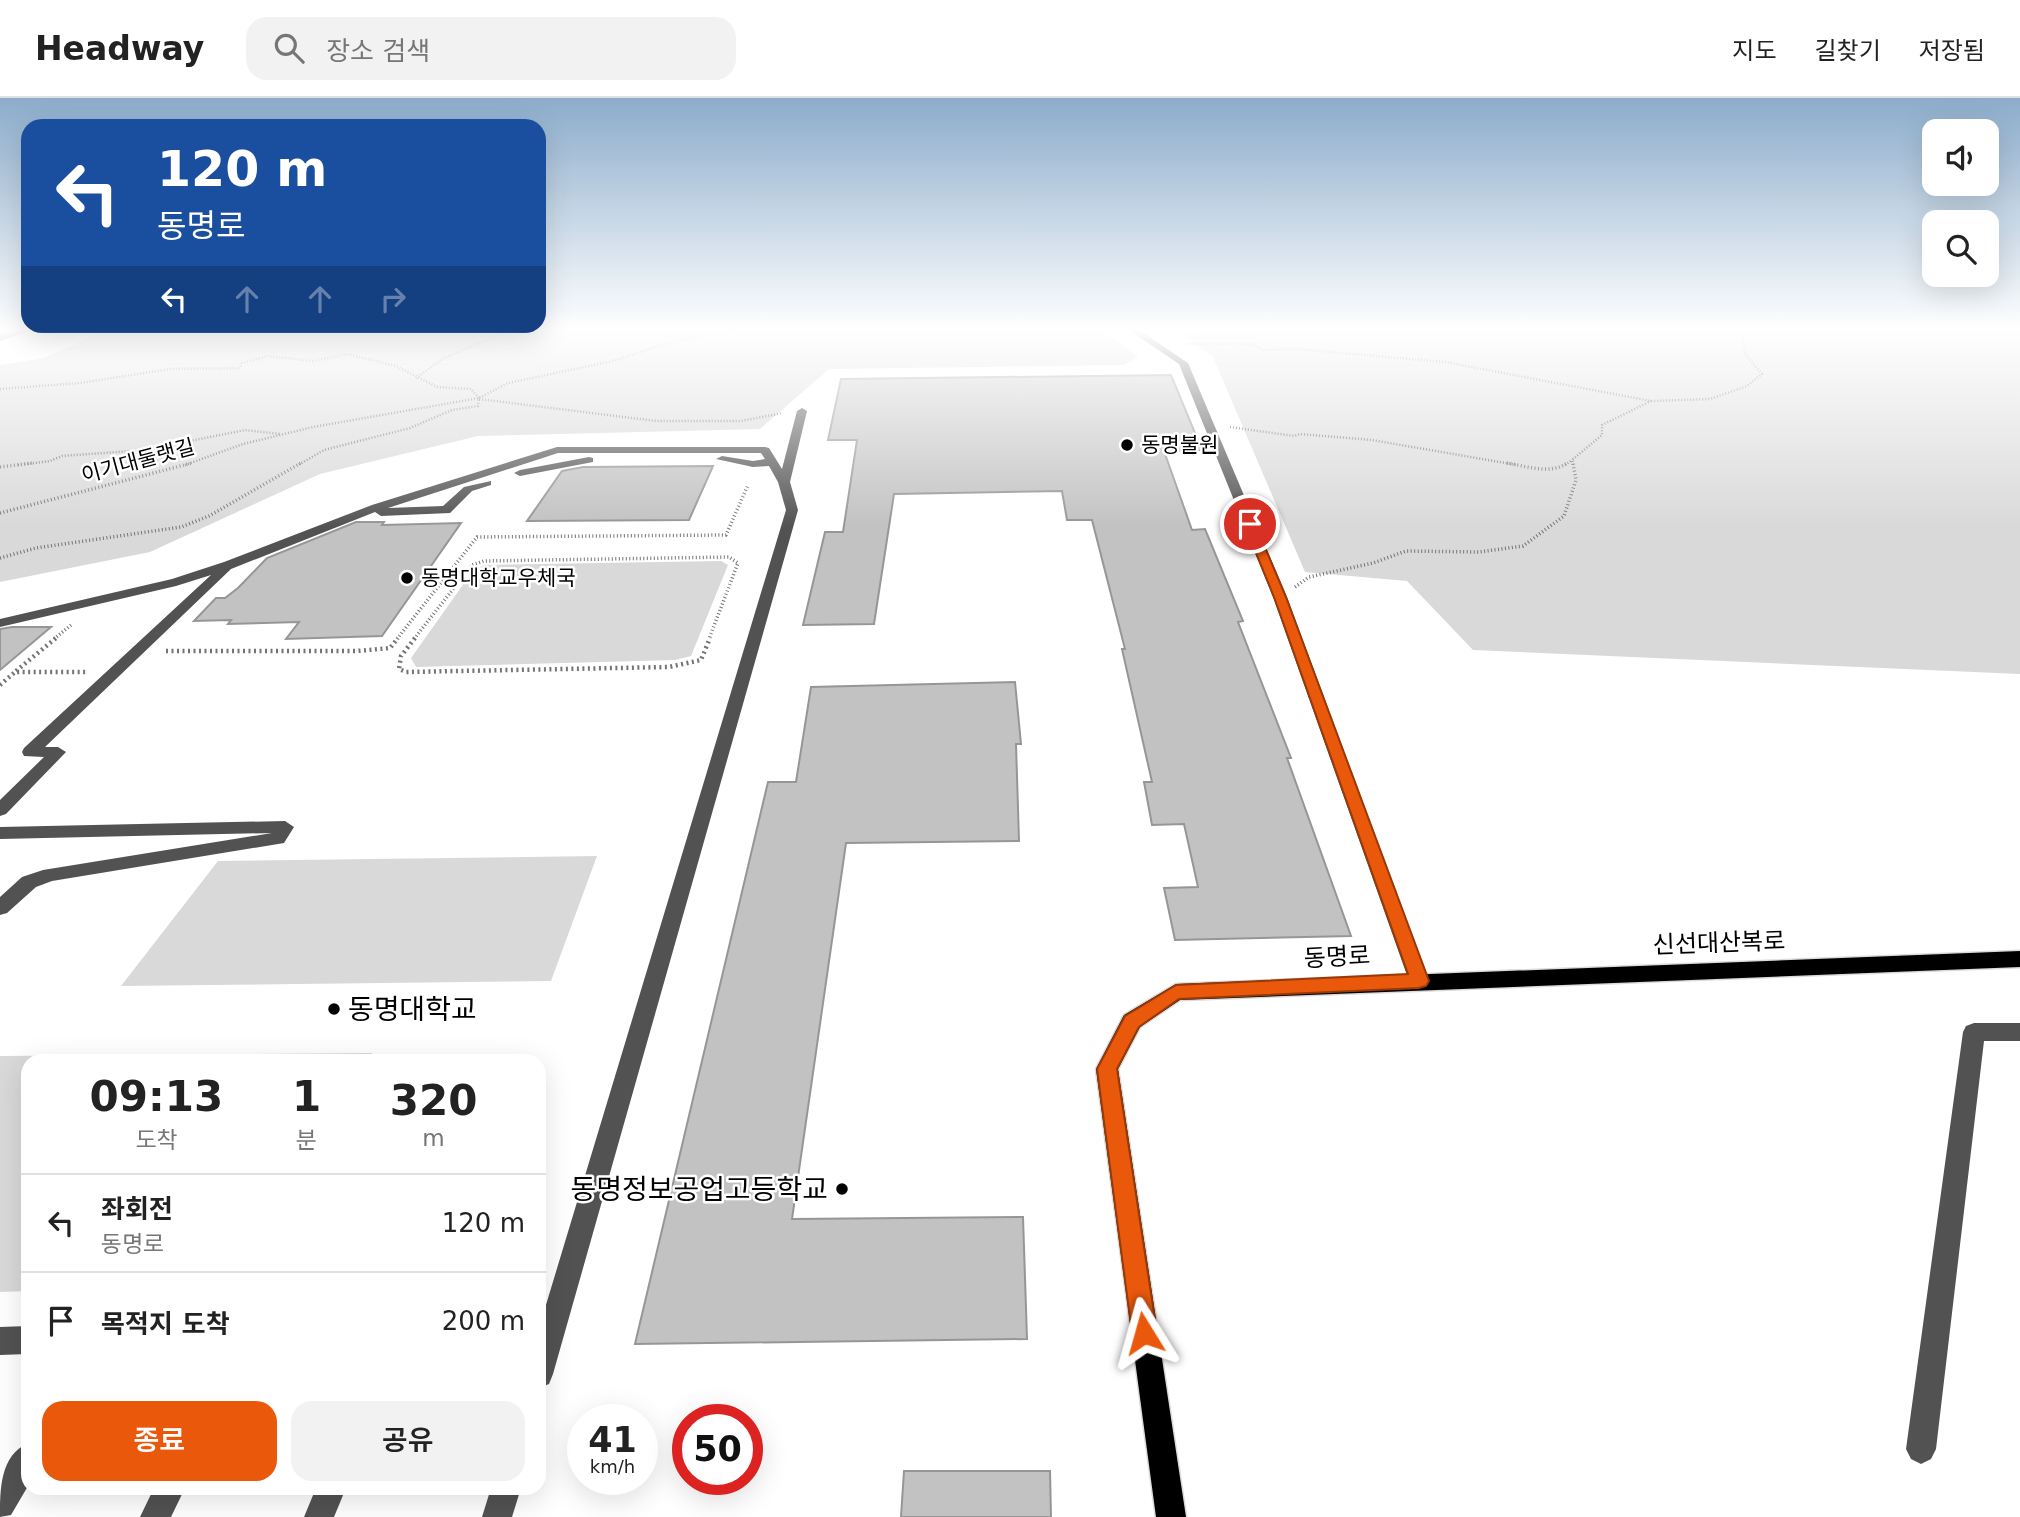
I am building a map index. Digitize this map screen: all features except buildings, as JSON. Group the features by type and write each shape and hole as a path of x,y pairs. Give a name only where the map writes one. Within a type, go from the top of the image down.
{"main road":[{"name":"신선대산복로","path":"1419,981 2020,958"},
{"name":"동명로","path":"1171,1517 1107,1069 1132,1021 1176,992 1419,981"}],"street":[{"name":"동명로","path":"1196,394 1280,597 1419,981"},
{"path":"784,482 802,411"},
{"path":"0,623 176,582 229,565 363,513 557,450 765,450 784,482 792,510 547,1322"},
{"path":"0,810 58,752 30,752 229,565"},
{"path":"0,833 285,827 278,839 50,875 29,882 0,908"},
{"path":"1921,1449 1974,1032 2020,1032"},
{"path":"0,1341 21,1340"},
{"path":"0,1504 21,1470"},
{"path":"155,1517 166,1495"},
{"path":"319,1517 328,1495"},
{"path":"497,1517 504,1495"}],"path":[{"path":"476,394 479,398 656,421 741,421 795,410 802,411"},
{"name":"이기대둘랫길","path":"0,513 188,465 243,444 282,434 479,398 485,394"},
{"path":"1615,394 1651,401 1710,399 1724,394"},
{"path":"0,558 36,548 181,527 209,516 324,450 410,428 452,410 478,406 479,398"},
{"path":"1209,426 1252,428 1294,436 1300,434 1372,440 1541,470 1560,468 1602,435 1602,425 1651,401"},
{"path":"0,467 50,461 62,456 145,450 156,446 204,440 237,429 257,429 282,434"},
{"path":"1280,597 1309,577 1373,563 1406,551 1479,552 1523,546 1564,516 1576,480 1572,460"},
{"path":"137,651 356,651 390,648 477,537 726,535 748,485"},
{"path":"722,556 735,559 738,563 702,660 669,667 399,669 401,656 472,565 492,559 722,556"},
{"path":"0,685 72,624"},
{"path":"15,672 116,671"}],"shaded area":[{"path":"0,394 800,394 760,429 478,436 320,474 150,552 0,582"},
{"path":"1229,394 2020,394 2020,674 1473,650 1407,581 1305,572"},
{"path":"721,561 728,565 691,656 675,660 416,667 411,658 472,572 484,565"},
{"path":"597,856 551,981 121,986 218,861"},
{"path":"372,1053 371,1054 248,1054"},
{"path":"0,1056 21,1056 21,1291 0,1292"}],"place":[{"name":"동명불원","path":"1127,445"},
{"name":"동명대학교우체국","path":"407,578"},
{"name":"동명대학교","path":"334,1009"},
{"name":"동명정보공업고등학교","path":"842,1189"}],"route":[{"path":"1144,1333 1107,1069 1132,1021 1176,992 1419,981 1280,597 1250,524"}]}
